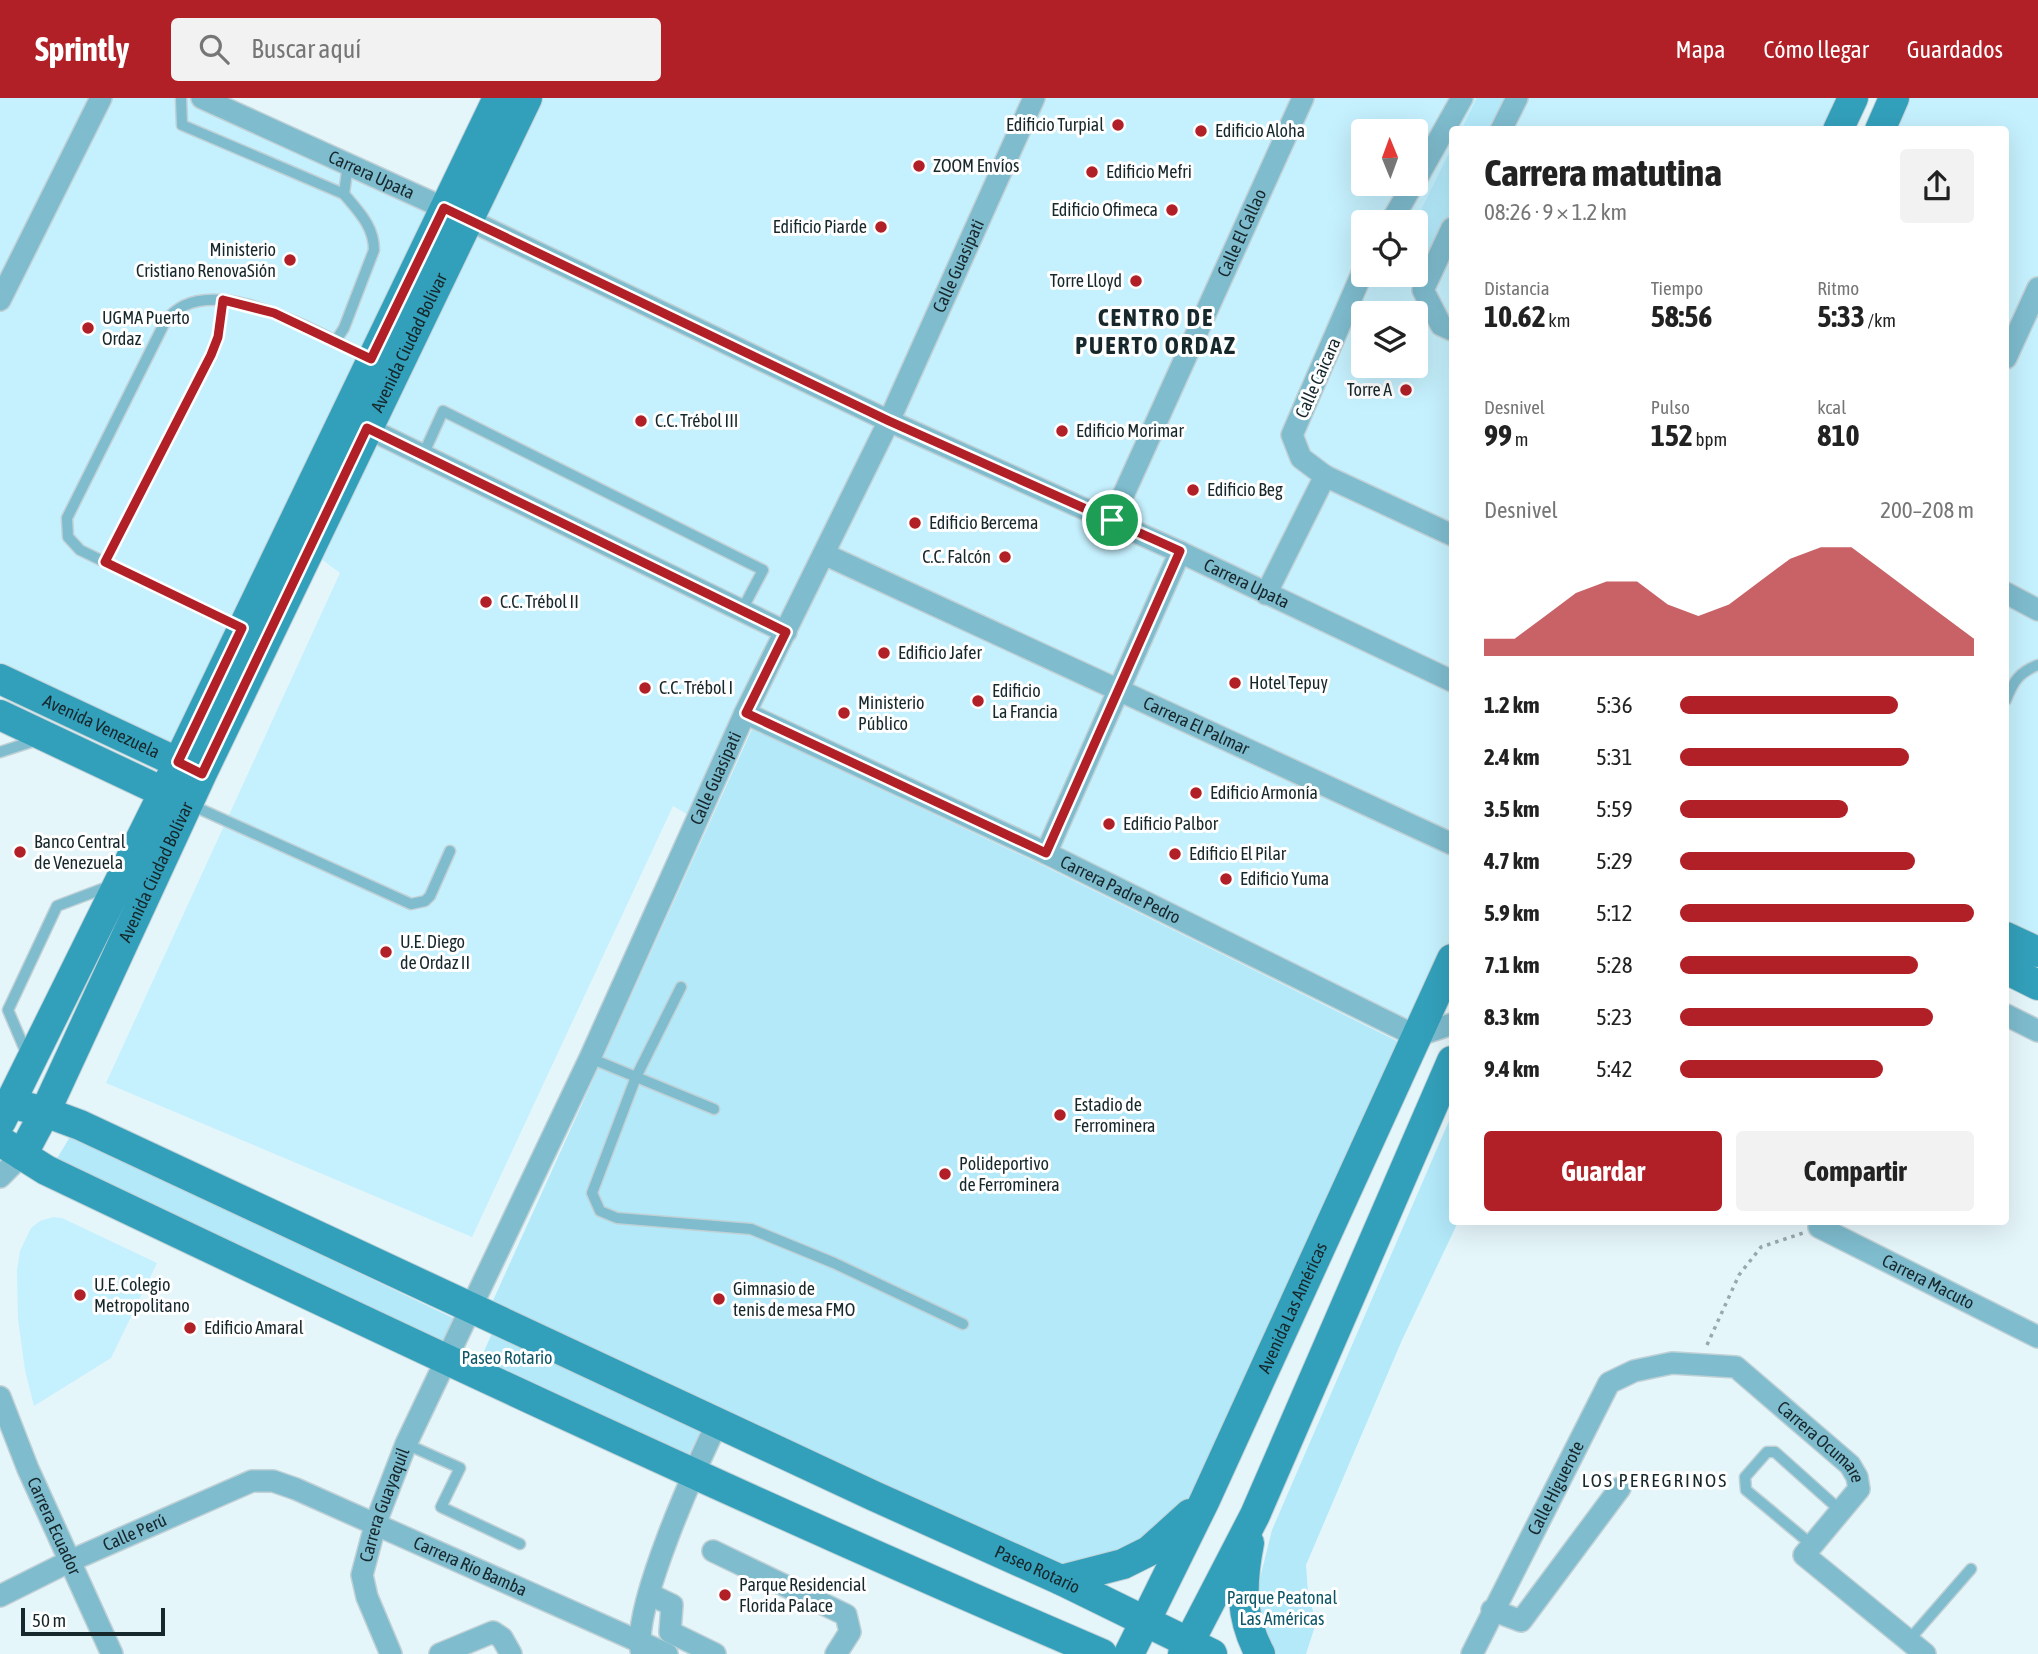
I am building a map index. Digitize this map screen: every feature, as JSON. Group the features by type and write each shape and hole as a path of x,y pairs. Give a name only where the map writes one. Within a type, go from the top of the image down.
{"street":[{"path":"2,291 101,98"},
{"name":"Carrera Upata","path":"202,98 456,213 889,421 1180,551 1449,680"},
{"name":"Avenida Ciudad Bolívar","path":"190,768 242,628 371,359 527,98"},
{"name":"Calle Guasipati","path":"471,1308 590,1058 746,713 889,421 1034,98"},
{"name":"Calle El Callao","path":"1112,520 1303,98"},
{"path":"1428,159 1462,98"},
{"path":"1504,126 1517,98"},
{"path":"1840,126 1853,98"},
{"path":"1882,126 1894,98"},
{"name":"Avenida Ciudad Bolívar","path":"11,1148 46,1111 190,768 367,428 456,213 491,102"},
{"path":"1428,270 1438,259 1449,235"},
{"name":"Calle Caicara","path":"1357,287 1292,435 1301,458 1325,476 1449,534"},
{"path":"1420,287 1441,325 1449,329"},
{"path":"2009,351 2038,288"},
{"path":"367,428 786,632"},
{"path":"1266,594 1325,476"},
{"path":"1046,853 1180,551"},
{"name":"Carrera El Palmar","path":"824,554 1118,687 1449,843"},
{"path":"2009,595 2038,610"},
{"name":"Avenida Venezuela","path":"0,679 190,768"},
{"name":"Carrera Padre Pedro","path":"746,713 1046,853 1416,1036"},
{"name":"Avenida Venezuela","path":"0,715 176,798"},
{"name":"Avenida Ciudad Bolívar","path":"3,1110 30,1063 119,883 176,798"},
{"name":"Avenida Las Américas","path":"1129,1654 1203,1502 1449,965"},
{"path":"2009,970 2038,985"},
{"path":"2009,1016 2038,1031"},
{"path":"1416,1036 1449,1025"},
{"path":"1195,1650 1449,1067"},
{"name":"Paseo Rotario","path":"3,1110 46,1111 1061,1580 1145,1620 1195,1650"},
{"path":"0,1177 11,1148 445,1361 1102,1654"},
{"name":"Carrera Macuto","path":"1823,1225 2038,1337"},
{"name":"Carrera Guayaquil","path":"391,1654 367,1597 362,1574 376,1522 406,1444 471,1308"},
{"name":"Carrera Ocumare","path":"1672,1363 1736,1367 1850,1465 1857,1477 1859,1489 1812,1545"},
{"name":"Calle Higuerote","path":"1472,1654 1609,1383 1634,1371 1672,1363"},
{"name":"Carrera Ecuador","path":"0,1397 112,1654"},
{"path":"640,1646 649,1594 693,1473 718,1422"},
{"name":"Calle Perú","path":"0,1596 70,1561 252,1481 273,1481"},
{"name":"Carrera Río Bamba","path":"273,1481 376,1522 640,1646 667,1654"},
{"path":"1492,1610 1521,1620 1620,1488"},
{"path":"1061,1580 1123,1564 1149,1551 1203,1502"},
{"path":"1255,1515 1243,1580 1242,1609 1249,1633 1260,1654"},
{"path":"1812,1545 1804,1555 1910,1649"},
{"path":"713,1551 846,1615 850,1632 836,1654"},
{"path":"649,1594 672,1605 670,1632 715,1654"},
{"path":"1013,1616 1047,1654"},
{"path":"440,1654 478,1646 488,1633 498,1634 511,1654"}],"lane":[{"path":"181,98 182,125 344,194 366,221 374,237 374,250 348,317 335,342"},
{"path":"344,194 348,164"},
{"path":"105,562 211,355 218,337 223,300"},
{"path":"242,628 71,543 66,531 67,518 171,314 195,301 223,300 258,307 371,359"},
{"path":"423,455 443,411 763,570 742,610"},
{"path":"2009,692 2013,682 2023,671 2038,665"},
{"path":"0,752 47,737"},
{"path":"176,798 411,904 425,901 430,896 450,851"},
{"path":"30,1063 8,1010 57,906 119,883"},
{"path":"681,987 636,1077 592,1193 600,1211 617,1218 751,1229 834,1263 963,1324"},
{"path":"590,1058 714,1109"},
{"path":"406,1444 460,1468 441,1507 520,1544"},
{"path":"1812,1545 1746,1490 1745,1477 1767,1452 1775,1452 1841,1511"},
{"path":"1910,1649 1971,1569"}],"path":[{"path":"1699,1363 1739,1275 1761,1247 1818,1225"}],"shaded area":[{"path":"0,98 202,98 444,208 178,762 0,679"},
{"path":"527,98 1853,98 1840,126 1449,126 1449,965 1416,1036 746,713 697,820 673,806 472,1237 106,1083 340,573 309,550"},
{"path":"1893,98 2038,98 2038,952 2009,938 2009,126 1881,126"},
{"name":"U.E. Colegio Metropolitano","path":"53,1217 62,1218 157,1263 111,1358 34,1406 25,1370 18,1319 17,1270 20,1251 31,1228 40,1221"}],"green space":[{"path":"1477,98 1507,98 1493,126 1463,126"},
{"path":"1449,153 1449,219 1429,266 1428,210 1421,210"},
{"name":"Polideportivo de Ferrominera","path":"752,729 1040,864 1401,1043 1191,1495 1139,1542 1117,1555 1062,1566 491,1305"},
{"name":"Parque Peatonal Las Américas","path":"1449,1121 1449,1225 1457,1225 1402,1340 1306,1565 1308,1592 1316,1623 1306,1654 1270,1654 1252,1610 1272,1530"},
{"name":"Paseo Rotario","path":"71,1135 455,1319 445,1347 55,1162"},
{"name":"Paseo Rotario","path":"493,1331 702,1428 686,1460 478,1365"}],"place":[{"name":"Edificio Turpial","path":"1118,125"},
{"name":"Edificio Aloha","path":"1201,131"},
{"name":"ZOOM Envíos","path":"919,166"},
{"name":"Edificio Mefri","path":"1092,172"},
{"name":"Edificio Ofimeca","path":"1172,210"},
{"name":"Edificio Piarde","path":"881,227"},
{"name":"Ministerio Cristiano RenovaSión","path":"290,260"},
{"name":"Torre Lloyd","path":"1136,281"},
{"name":"UGMA Puerto Ordaz","path":"88,328"},
{"name":"Torre A","path":"1406,390"},
{"name":"C.C. Trébol III","path":"641,421"},
{"name":"Edificio Morimar","path":"1062,431"},
{"name":"Edificio Beg","path":"1193,490"},
{"name":"Edificio Bercema","path":"915,523"},
{"name":"C.C. Falcón","path":"1005,557"},
{"name":"C.C. Trébol II","path":"486,602"},
{"name":"Edificio Jafer","path":"884,653"},
{"name":"Hotel Tepuy","path":"1235,683"},
{"name":"C.C. Trébol I","path":"645,688"},
{"name":"Edificio La Francia","path":"978,701"},
{"name":"Ministerio Público","path":"844,713"},
{"name":"Edificio Armonía","path":"1196,793"},
{"name":"Edificio Palbor","path":"1109,824"},
{"name":"Banco Central de Venezuela","path":"20,852"},
{"name":"Edificio El Pilar","path":"1175,854"},
{"name":"Edificio Yuma","path":"1226,879"},
{"name":"U.E. Diego de Ordaz II","path":"386,952"},
{"name":"Estadio de Ferrominera","path":"1060,1115"},
{"name":"Polideportivo de Ferrominera","path":"945,1174"},
{"name":"U.E. Colegio Metropolitano","path":"80,1295"},
{"name":"Gimnasio de tenis de mesa FMO","path":"719,1299"},
{"name":"Edificio Amaral","path":"190,1328"},
{"name":"Parque Residencial Florida Palace","path":"725,1595"}],"district":[{"name":"CENTRO DE PUERTO ORDAZ","path":"1156,332"},
{"name":"LOS PEREGRINOS","path":"1655,1480"}],"route":[{"path":"444,208 889,421 1112,520 1180,551 1046,853 746,713 786,632 367,428 202,774 178,762 242,628 105,562 211,355 222,322 223,300 274,313 371,359 444,208"}]}
